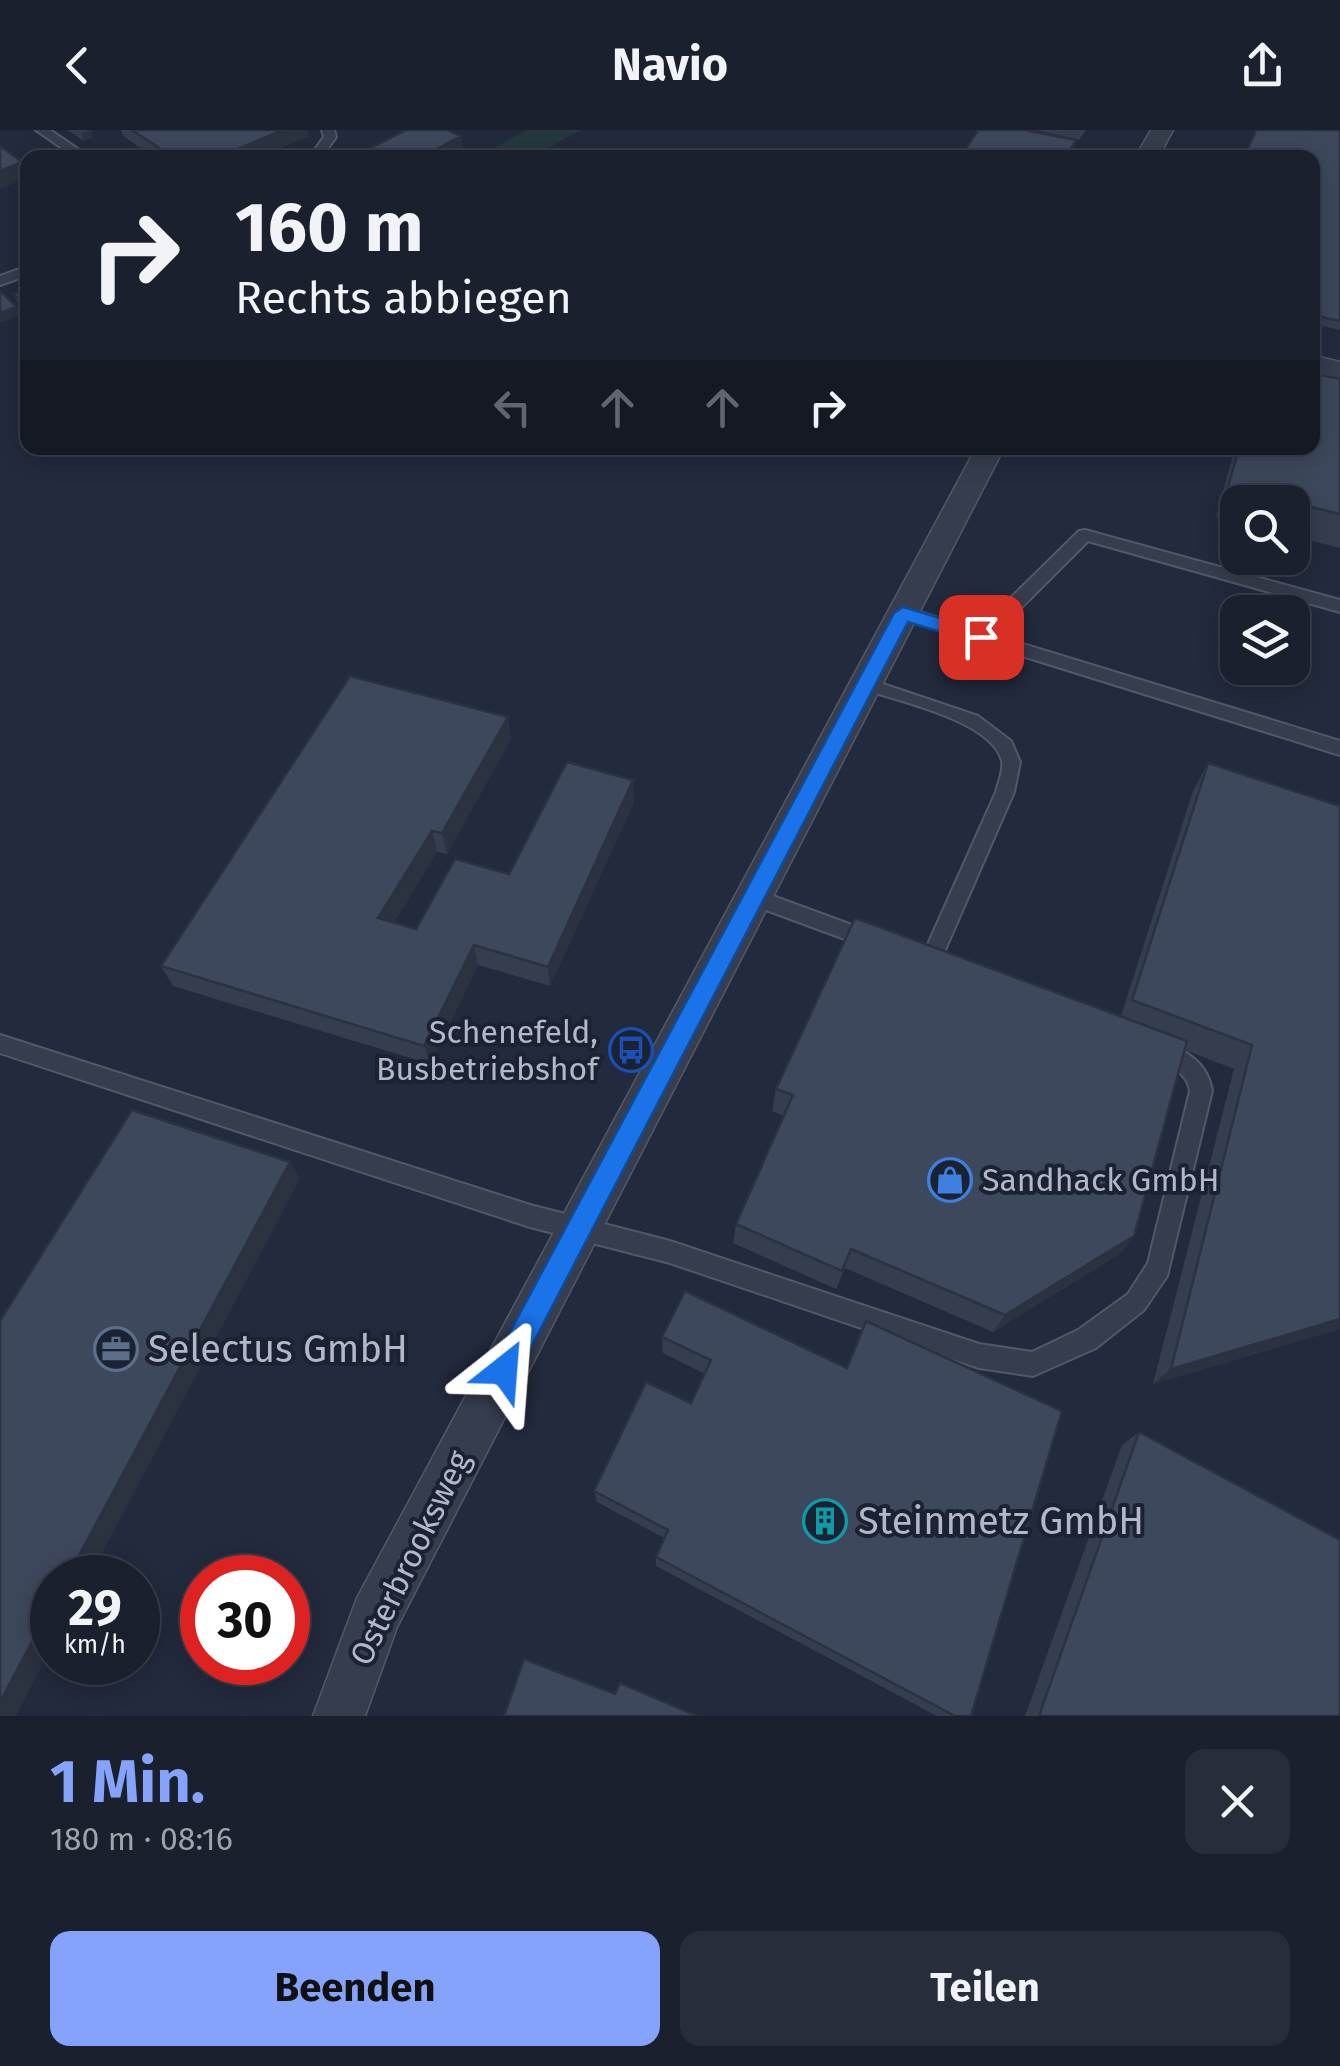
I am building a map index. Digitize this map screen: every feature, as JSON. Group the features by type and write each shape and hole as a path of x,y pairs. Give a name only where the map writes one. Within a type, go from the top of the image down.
{"street":[{"name":"Osterbrooksweg","path":"339,1716 375,1616 986,455"}],"lane":[{"path":"42,130 73,150"},
{"path":"981,637 1085,535 1340,606"},
{"path":"903,613 1340,748"},
{"path":"865,684 989,730 1012,764 1005,792 910,955"},
{"path":"754,897 966,975"},
{"path":"0,1044 578,1230 670,1252 979,1356 1034,1364 1086,1339 1136,1302 1158,1268 1201,1079 1194,1068 1141,1042"}],"shaded area":[{"path":"527,130 581,130 545,150 492,149"}],"building":[{"path":"132,130 283,130 235,150 162,150"},
{"path":"406,130 448,130 461,136 435,150 367,150"},
{"path":"978,130 1025,130 1076,140 1070,150 965,150"},
{"path":"1256,130 1340,130 1340,321 1320,317 1320,150 1247,150"},
{"path":"0,146 20,163 0,171"},
{"path":"0,291 17,307 0,313"},
{"path":"1320,375 1340,379 1340,514 1310,507 1310,485 1229,485 1237,455 1320,455"},
{"path":"350,676 508,717 442,833 432,831 378,918 416,929 455,859 509,874 567,762 633,780 548,967 474,945 424,1046 161,966"},
{"path":"1208,763 1340,806 1340,1319 1171,1369 1252,1045 1132,1000"},
{"name":"Sandhack GmbH","path":"855,918 1187,1041 1134,1236 1005,1315 851,1249 842,1271 736,1224 793,1095 776,1089"},
{"path":"132,1110 290,1162 79,1555 30,1555 30,1645 0,1702 0,1321"},
{"name":"Steinmetz GmbH","path":"685,1291 847,1368 866,1321 1062,1411 971,1716 955,1716 656,1557 668,1530 594,1491 646,1382 691,1403 711,1360 662,1337"},
{"path":"1139,1432 1340,1540 1340,1716 1039,1716"},
{"path":"524,1659 615,1694 620,1683 697,1716 504,1716"}],"place":[{"name":"Schenefeld, Busbetriebshof","path":"631,1050"},
{"name":"Sandhack GmbH","path":"950,1180"},
{"name":"Selectus GmbH","path":"116,1349"},
{"name":"Steinmetz GmbH","path":"825,1521"}],"route":[{"path":"504,1370 903,613 981,637"}]}
